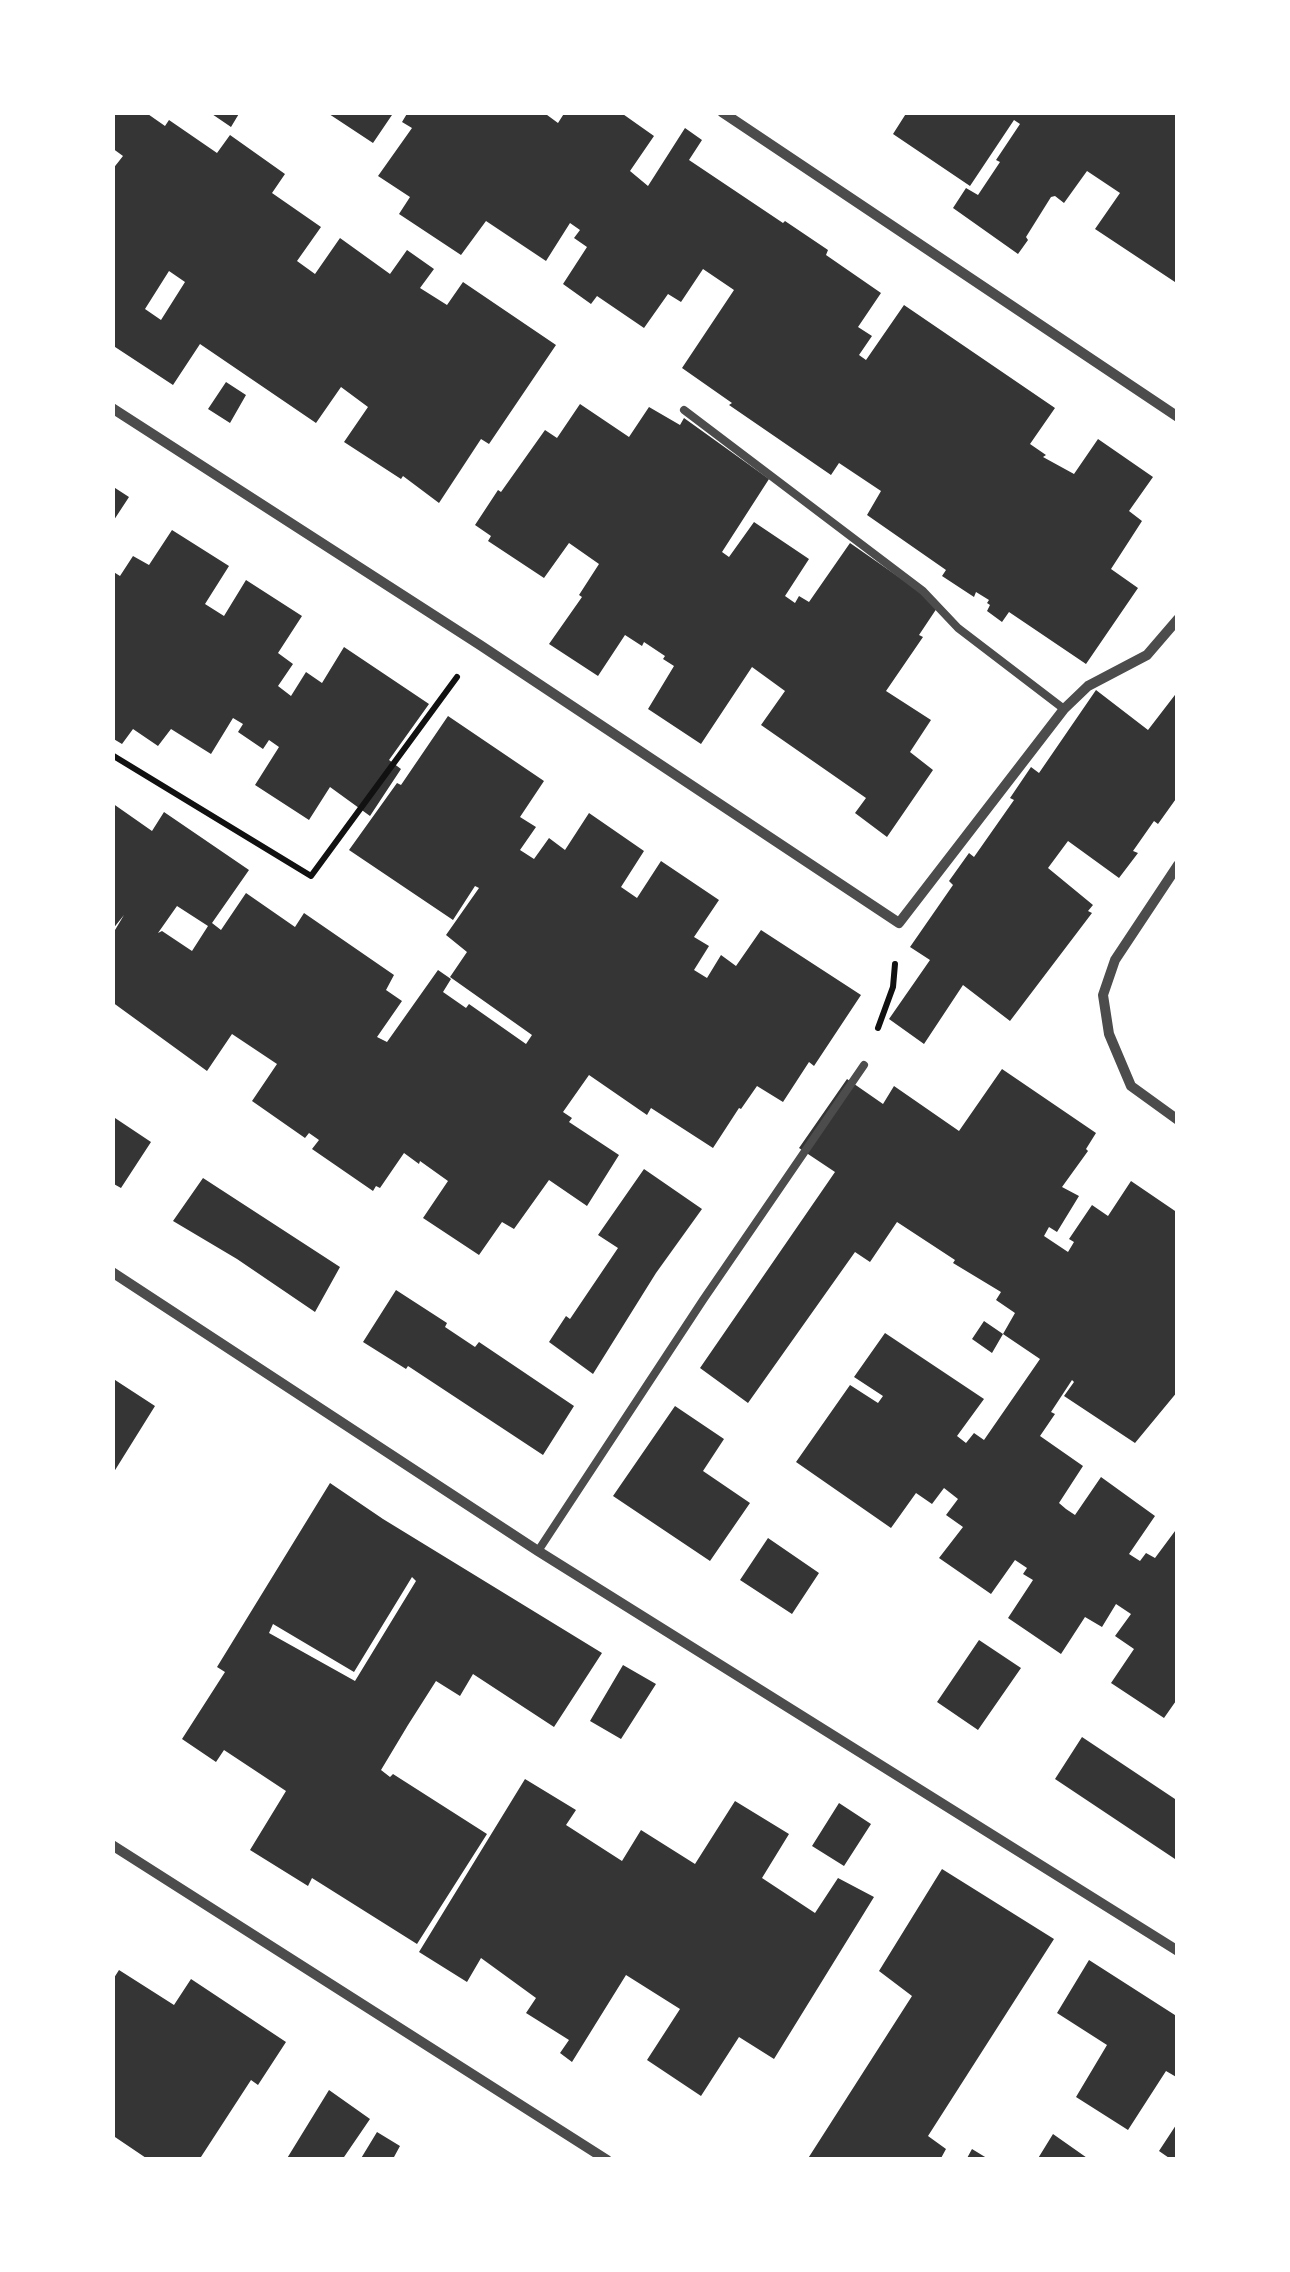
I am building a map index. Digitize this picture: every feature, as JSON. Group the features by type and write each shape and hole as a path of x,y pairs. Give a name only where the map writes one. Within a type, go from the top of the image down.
{"street":[{"path":"722,112 1178,417"},
{"path":"112,408 899,922 1064,708 1088,686 1147,654 1178,619"},
{"path":"1178,865 1115,960 1104,996 1109,1034 1130,1086 1178,1120"},
{"path":"112,1272 538,1552 1178,1951"},
{"path":"112,1845 607,2160"}],"lane":[{"path":"684,410 923,591 958,628 1064,708"},
{"path":"538,1552 703,1300 864,1065"}],"path":[{"path":"112,756 311,876 480,645"},
{"path":"864,1065 893,987 899,922"}],"building":[{"path":"112,112 145,112 165,126 169,120 217,153 230,135 285,174 272,193 321,227 297,261 315,274 340,238 390,274 407,250 434,269 420,288 447,305 463,282 556,345 489,444 481,439 439,503 403,476 401,479 344,442 368,407 341,387 316,423 200,344 173,385 112,345 112,170 123,156 112,148","holes":["169,271 185,282 161,320 145,309"]},
{"path":"209,112 240,112 231,127"},
{"path":"326,112 394,112 373,143"},
{"path":"408,112 543,112 558,123 565,112 620,112 654,136 630,171 648,186 685,128 702,140 689,160 828,250 826,255 881,293 858,327 872,336 859,355 866,360 904,305 1055,408 1030,444 1046,455 1043,457 1074,474 1098,439 1153,477 1129,511 1142,521 1111,569 1138,588 1086,664 1009,612 1002,622 987,611 989,600 976,592 974,597 942,576 946,570 867,515 881,491 839,463 831,475 682,368 734,290 703,269 681,302 668,294 644,328 597,296 591,304 563,284 587,247 574,238 580,230 570,223 546,261 486,221 461,255 399,214 410,197 378,176 412,128 402,122"},
{"path":"907,112 1178,112 1178,284 1095,229 1120,193 1087,171 1064,203 1051,197 1018,254 953,208 966,188 978,195 1020,124 1014,120 970,186 893,134"},
{"path":"226,382 246,395 230,423 208,409"},
{"path":"580,404 629,437 649,407 680,425 684,418 769,479 722,552 729,557 754,522 809,559 785,596 795,603 799,596 809,602 850,543 939,605 919,635 923,637 886,691 931,720 910,752 933,770 887,837 855,813 866,798 761,725 785,691 752,667 701,744 648,709 674,666 644,642 642,646 625,635 598,676 549,644 582,597 579,595 599,564 569,543 544,578 488,541 491,536 475,525 545,430 557,438"},
{"path":"112,486 129,497 112,523"},
{"path":"172,530 229,566 205,604 224,616 246,580 302,616 278,653 293,664 278,686 291,696 306,672 322,683 344,647 429,704 389,760 401,769 370,816 330,787 309,820 255,785 279,747 269,740 263,749 238,732 243,724 233,718 211,754 171,729 158,746 133,729 122,744 112,738 112,571 120,576 133,556 149,565"},
{"path":"1096,690 1148,730 1178,691 1178,796 1158,824 1154,821 1133,851 1138,853 1119,878 1068,841 1048,868 1093,905 1088,911 1092,913 1010,1021 963,985 924,1044 889,1019 930,960 910,947 953,885 949,881 969,853 974,857 1014,800 1010,798 1031,767 1039,773"},
{"path":"448,716 544,781 520,817 536,827 520,850 534,859 549,838 565,850 589,813 644,851 621,887 637,898 661,861 719,900 694,937 709,946 694,970 707,978 721,955 736,966 761,930 861,995 814,1066 809,1062 783,1102 757,1086 713,1148 651,1108 647,1115 589,1075 563,1112 572,1118 569,1122 619,1155 587,1206 549,1180 514,1229 502,1222 479,1255 423,1218 448,1181 420,1161 419,1164 404,1153 380,1188 376,1186 373,1191 312,1149 319,1140 309,1133 305,1138 252,1101 277,1064 232,1034 207,1071 112,1002 112,935 124,915 112,930 112,803 152,831 164,812 249,870 212,923 221,930 246,893 295,927 304,913 394,975 386,990 402,1001 377,1037 387,1042 438,970 451,979 443,992 466,1008 469,1004 526,1044 532,1035 450,977 467,952 446,935 479,888 475,886 453,920 349,850 397,783 401,785","holes":["177,906 208,926 192,951 162,931 158,933"]},
{"path":"1002,1069 1096,1133 1062,1187 1079,1196 1057,1232 1049,1227 1044,1236 1068,1252 1074,1242 1069,1239 1092,1205 1108,1216 1131,1181 1178,1213 1178,1391 1135,1443 1064,1396 1072,1380 1040,1436 1083,1466 1059,1503 1066,1509 1075,1515 1101,1477 1155,1516 1129,1554 1140,1561 1146,1553 1155,1558 1178,1527 1178,1698 1164,1718 1111,1683 1134,1649 1115,1636 1131,1614 1116,1604 1102,1627 1085,1617 1061,1654 1008,1618 1033,1580 1023,1574 1027,1568 1015,1560 991,1594 939,1558 963,1527 946,1515 958,1499 944,1488 932,1504 916,1493 891,1528 796,1462 850,1385 878,1403 883,1396 854,1377 885,1333 984,1399 957,1436 966,1443 974,1433 984,1440 1040,1359 1003,1334 1015,1313 996,1300 1001,1292 897,1222 870,1262 855,1252 748,1403 700,1368 835,1172 799,1148 847,1079 883,1104 894,1086 959,1131"},
{"path":"112,1116 151,1142 121,1188 112,1183"},
{"path":"644,1169 702,1209 656,1273 593,1374 549,1342 566,1316 570,1319 618,1248 598,1235"},
{"path":"203,1178 340,1267 315,1312 173,1221"},
{"path":"396,1290 447,1323 445,1327 475,1347 479,1342 574,1406 543,1455 408,1366 406,1369 363,1342"},
{"path":"984,1321 1003,1334 992,1353 972,1339"},
{"path":"112,1378 155,1406 112,1475"},
{"path":"675,1406 724,1439 703,1471 750,1503 710,1561 613,1496"},
{"path":"330,1483 602,1653 554,1727 473,1674 460,1696 436,1681 408,1725 381,1770 487,1834 417,1944 312,1878 308,1886 250,1850 286,1791 224,1750 216,1762 182,1739 225,1672 217,1667","holes":["412,1577 416,1581 355,1681 269,1633 273,1624 354,1672"]},
{"path":"768,1538 819,1573 792,1614 740,1580"},
{"path":"979,1640 1021,1668 978,1730 937,1702"},
{"path":"623,1665 656,1684 621,1739 590,1721"},
{"path":"1082,1737 1178,1801 1178,1861 1055,1779"},
{"path":"525,1779 576,1810 566,1825 622,1861 641,1830 695,1864 735,1801 789,1834 762,1878 815,1913 838,1878 874,1897 774,2059 739,2037 701,2096 647,2060 680,2009 626,1975 572,2062 560,2053 569,2040 526,2013 536,1998 481,1958 467,1982 419,1952"},
{"path":"839,1803 871,1824 844,1866 812,1846"},
{"path":"942,1869 1054,1939 928,2136 946,2149 940,2160 807,2160 912,1996 879,1971"},
{"path":"1089,1960 1178,2017 1178,2078 1166,2071 1128,2130 1076,2097 1107,2045 1057,2013"},
{"path":"119,1970 174,2005 191,1979 286,2042 258,2085 251,2080 199,2160 149,2160 112,2135 112,1981"},
{"path":"329,2090 370,2119 342,2160 286,2160"},
{"path":"1178,2122 1178,2160 1172,2160 1159,2151"},
{"path":"377,2132 400,2146 394,2157 398,2160 360,2160"},
{"path":"1053,2134 1090,2160 1037,2160"},
{"path":"972,2149 990,2160 966,2160"}]}
